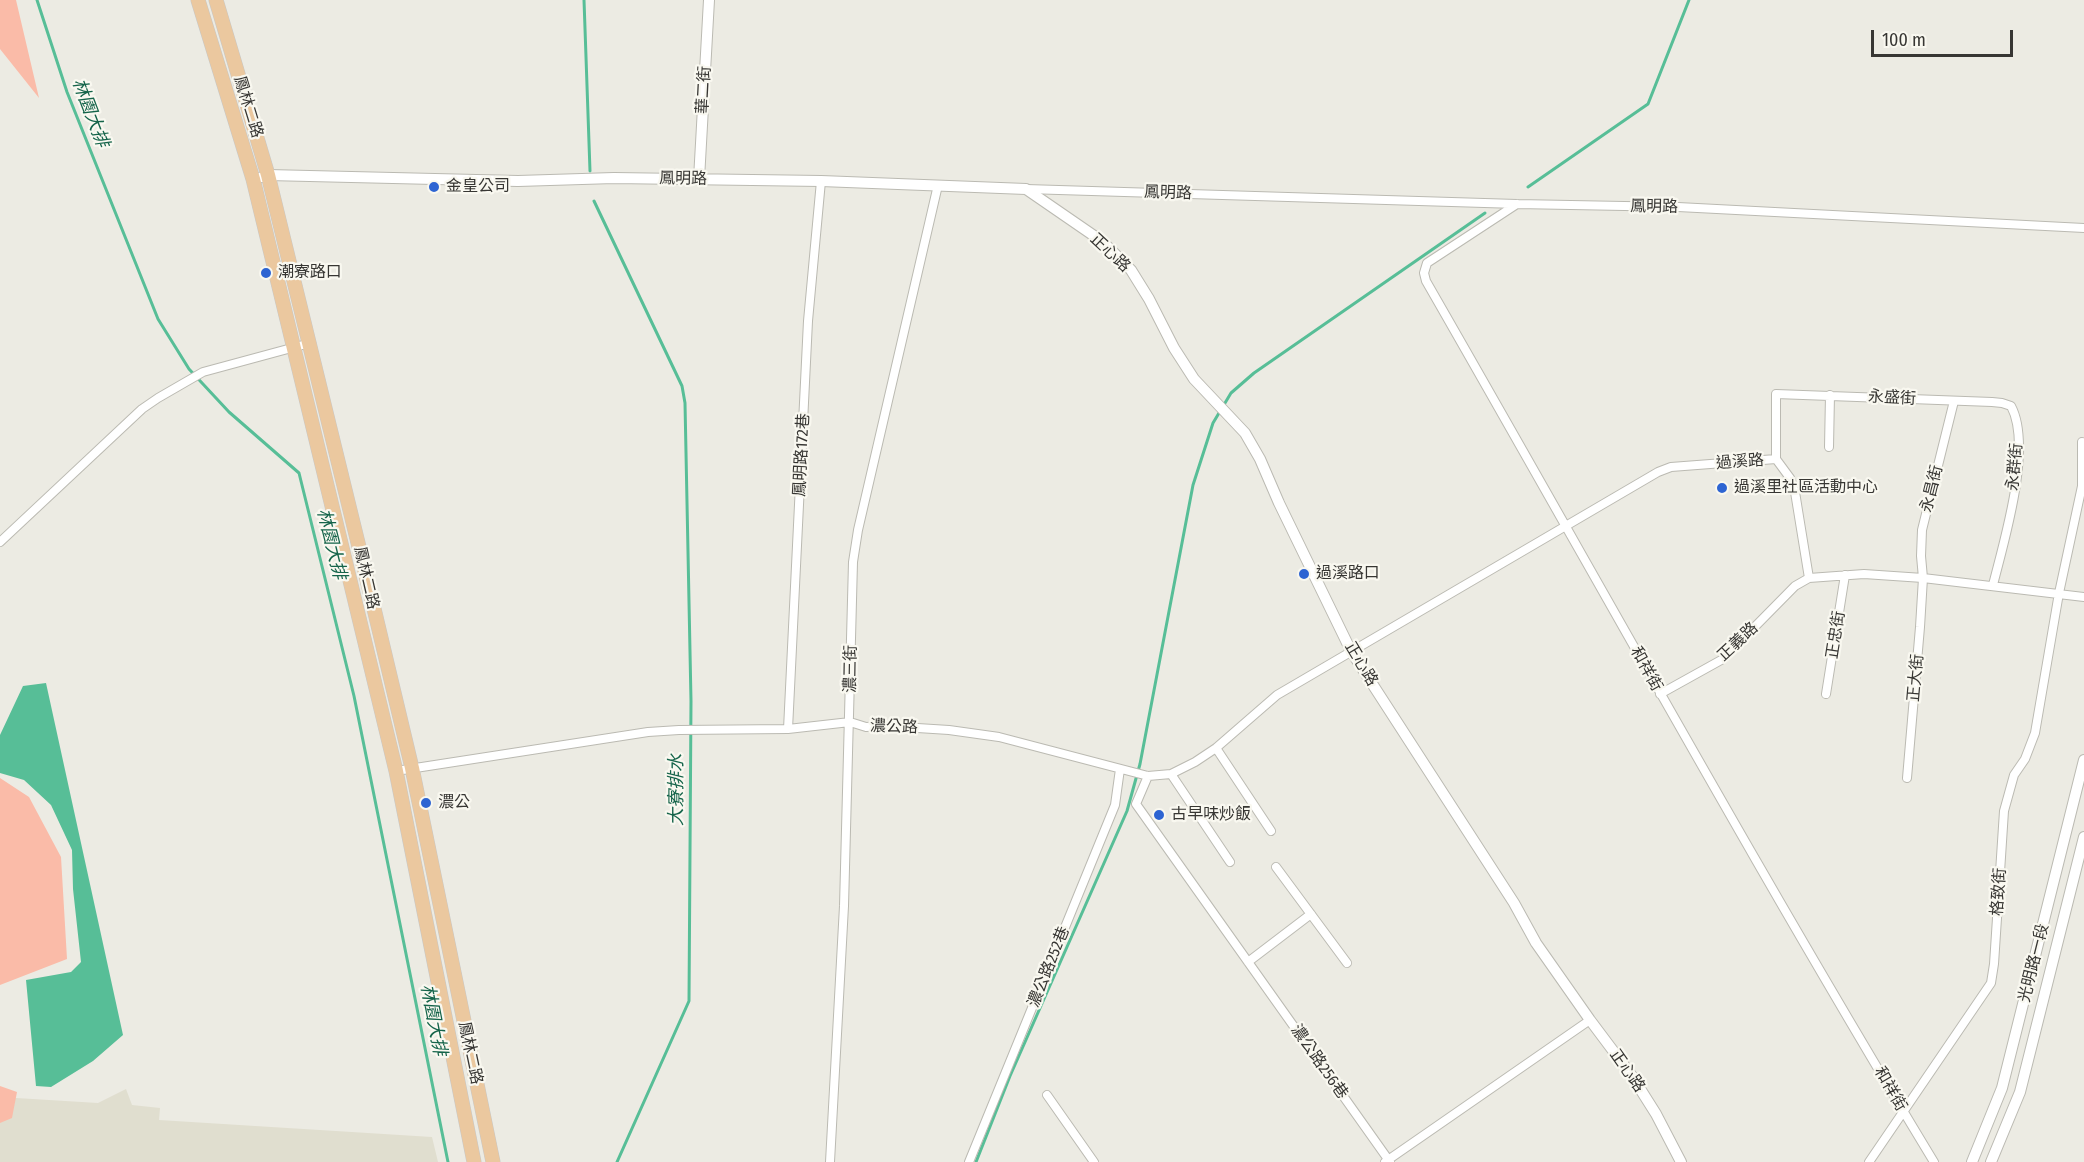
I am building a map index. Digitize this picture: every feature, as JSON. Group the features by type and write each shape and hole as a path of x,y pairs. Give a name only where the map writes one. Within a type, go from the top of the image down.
{"main road":[{"name":"鳳林二路","path":"198,0 253,179 396,771 474,1162"},
{"name":"鳳林二路","path":"216,0 268,175 412,768 493,1162"}],"street":[{"name":"華二街","path":"699,179 709,0"},
{"name":"鳳明路","path":"253,179 268,175 518,181 614,178 820,181 1516,204 1678,207 2084,228"},
{"name":"鳳明路172巷","path":"788,729 808,321 820,181"},
{"name":"濃三街","path":"830,1162 843,906 853,562 858,530 938,185"},
{"name":"正心路","path":"1026,189 1103,242 1131,270 1194,379 1245,433 1260,459 1351,651 1514,903 1536,942 1632,1076 1656,1114 1681,1162"},
{"name":"和祥街","path":"1516,204 1427,263 1424,273 1426,281 1566,524 1660,694 1934,1162"},
{"path":"0,542 142,409 203,372 310,343"},
{"name":"永盛街","path":"1776,459 1776,394 1954,401"},
{"path":"1829,447 1830,395"},
{"name":"永昌街","path":"1923,578 1922,530 1954,401"},
{"name":"永群街","path":"1954,401 2002,402 2011,406 2016,422 2018,452 2011,512 1993,585"},
{"name":"格致街","path":"1869,1162 1991,983 2004,811 2014,775 2025,759 2035,733 2059,593 2082,486 2082,442"},
{"name":"過溪路","path":"1351,651 1566,524 1658,472 1671,467 1776,459 1790,478 1795,492 1809,578"},
{"path":"1809,578 1864,573 1993,585 2084,597"},
{"name":"正忠街","path":"1826,694 1845,574"},
{"name":"正義路","path":"1660,694 1723,659 1795,586 1809,578"},
{"name":"正大街","path":"1907,778 1923,578"},
{"name":"濃公路","path":"396,771 648,732 698,729 788,729 850,722 866,727 886,726 977,733 1141,774 1171,774 1215,748 1277,695 1351,651"},
{"path":"1215,748 1271,831"},
{"name":"光明路一段","path":"1972,1162 2002,1088 2084,760"},
{"name":"濃公路252巷","path":"969,1162 1115,805 1120,769"},
{"name":"濃公路256巷","path":"1141,774 1136,804 1388,1161"},
{"path":"1171,774 1230,862"},
{"name":"光明路一段","path":"1991,1162 2020,1092 2084,837"},
{"path":"1276,867 1347,963"},
{"path":"1248,962 1311,914"},
{"path":"1388,1161 1590,1020"},
{"path":"1047,1095 1094,1162"}],"shaded area":[{"path":"0,0 16,0 39,98 0,49"},
{"path":"46,683 123,1035 93,1061 51,1087 36,1086 26,980 71,972 81,962 73,889 72,850 51,805 24,780 0,773 0,735 23,686"},
{"path":"0,778 29,797 61,857 67,959 0,985"},
{"path":"0,1086 17,1092 12,1118 0,1123"},
{"path":"126,1089 132,1105 160,1108 159,1120 432,1137 438,1162 0,1162 0,1097 98,1103"}],"waterway":[{"name":"林園大排","path":"37,0 67,92 158,319 189,369 229,412 299,473 354,696 448,1162"},
{"path":"584,0 590,171"},
{"path":"1528,187 1648,104 1689,0"},
{"name":"大寮排水","path":"594,201 682,386 685,403 691,701 689,1001 617,1162"},
{"path":"976,1162 1010,1076 1127,811 1140,764 1193,485 1213,423 1231,393 1254,373 1485,213"}],"place":[{"name":"金皇公司","path":"434,187"},
{"name":"潮寮路口","path":"266,273"},
{"name":"過溪里社區活動中心","path":"1722,488"},
{"name":"過溪路口","path":"1304,574"},
{"name":"濃公","path":"426,803"},
{"name":"古早味炒飯","path":"1159,815"}]}
